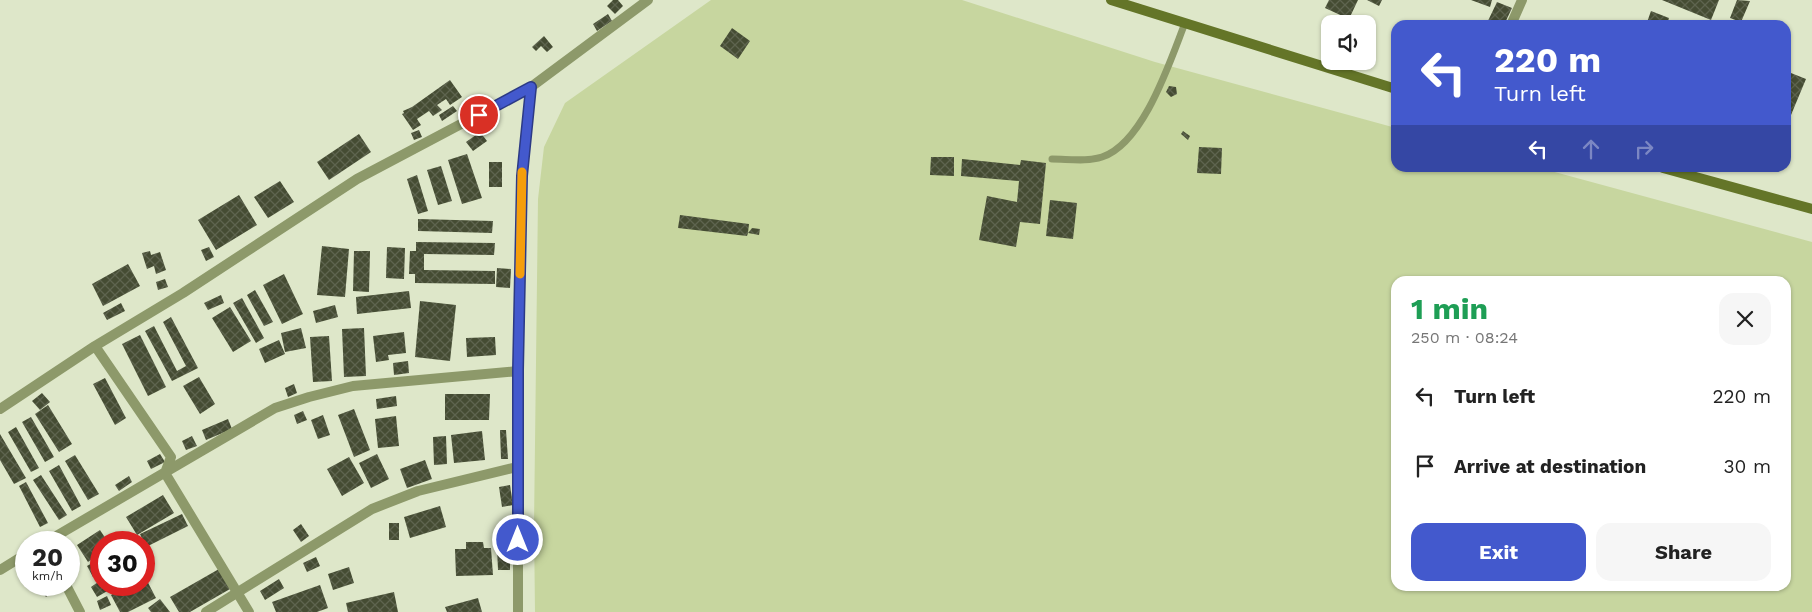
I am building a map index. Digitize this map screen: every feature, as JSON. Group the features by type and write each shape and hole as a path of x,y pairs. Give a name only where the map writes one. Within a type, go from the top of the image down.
{"main road":[{"path":"1110,0 1391,87"},
{"path":"1678,172 1812,209"}],"street":[{"path":"0,410 95,346 183,293 357,179 531,87 648,0"},
{"path":"1513,20 1522,0"},
{"path":"518,612 517,467 522,176 531,87"},
{"path":"95,346 171,457 165,473"},
{"path":"65,531 276,408 353,386 518,370"},
{"path":"206,612 372,509 418,491 517,467"},
{"path":"165,473 250,612"},
{"path":"0,570 15,561"},
{"path":"72,596 80,612"}],"lane":[{"path":"1052,159 1099,158 1118,149 1134,132 1151,103 1163,79 1185,23"}],"green space":[{"path":"711,0 962,0 1155,62 1391,127 1391,172 1555,172 1812,242 1812,612 535,612 534,526 538,199 544,147 565,103"}],"building":[{"path":"613,0 618,0 623,6 615,14 607,6"},
{"path":"1329,0 1358,0 1351,15 1340,15 1325,8"},
{"path":"1367,0 1382,0 1379,6"},
{"path":"1471,0 1492,0 1490,7"},
{"path":"1662,0 1719,0 1711,20"},
{"path":"1737,0 1750,1 1742,20 1730,18"},
{"path":"1497,2 1512,8 1506,20 1488,20"},
{"path":"1651,11 1669,18 1668,20 1648,20"},
{"path":"608,14 612,21 597,31 593,24"},
{"path":"732,28 750,41 738,59 720,46"},
{"path":"544,36 553,47 547,52 541,46 536,51 532,47"},
{"path":"1791,73 1806,79 1791,115"},
{"path":"450,80 462,97 450,105 446,99 437,105 442,110 433,116 429,111 417,119 421,125 413,130 402,114 404,113 403,111 412,107"},
{"path":"1169,86 1176,87 1177,94 1171,97 1166,92"},
{"path":"453,106 457,111 442,121 439,115"},
{"path":"419,130 422,137 414,140 411,133"},
{"path":"1183,131 1190,136 1188,140 1181,134"},
{"path":"480,132 487,141 473,151 466,142"},
{"path":"359,134 371,152 329,180 317,162"},
{"path":"1199,147 1222,148 1221,174 1197,173"},
{"path":"467,154 482,198 462,204 448,160"},
{"path":"931,157 954,157 954,176 930,175"},
{"path":"962,159 1020,165 1021,160 1046,163 1040,224 1020,222 1016,247 979,240 987,196 1017,202 1019,181 961,176"},
{"path":"489,162 502,162 502,187 489,187"},
{"path":"441,166 452,201 438,205 427,170"},
{"path":"417,175 428,211 418,214 407,179"},
{"path":"280,181 294,202 268,218 254,197"},
{"path":"239,195 257,225 216,250 198,220"},
{"path":"1050,200 1077,203 1073,239 1046,236"},
{"path":"680,215 749,224 748,233 747,236 678,228"},
{"path":"418,219 493,221 492,233 418,231"},
{"path":"752,228 760,229 759,235 748,233"},
{"path":"416,242 495,243 494,255 424,254 424,270 495,271 495,284 415,283 415,274 409,274 410,251 416,251"},
{"path":"322,246 349,249 345,297 317,295"},
{"path":"209,247 214,257 206,261 201,250"},
{"path":"387,247 405,248 404,279 386,278"},
{"path":"150,251 151,255 160,252 166,270 156,274 154,266 147,269 142,253"},
{"path":"354,251 370,251 369,292 353,291"},
{"path":"128,264 140,286 103,306 92,284"},
{"path":"497,268 511,269 510,288 496,287"},
{"path":"284,274 303,314 282,324 263,285"},
{"path":"165,279 168,287 158,290 156,282"},
{"path":"255,290 273,322 264,326 247,295"},
{"path":"409,291 411,308 357,314 356,297"},
{"path":"221,295 224,303 208,310 204,303"},
{"path":"242,298 264,338 256,343 233,303"},
{"path":"420,301 456,305 450,361 415,357"},
{"path":"121,303 125,311 107,320 103,313"},
{"path":"335,305 338,317 316,323 313,311"},
{"path":"230,307 251,341 233,352 212,318"},
{"path":"171,317 198,368 172,381 145,331 154,326 177,371 186,366 163,322"},
{"path":"301,328 306,348 285,352 281,333"},
{"path":"364,328 366,376 344,377 342,329"},
{"path":"404,332 406,353 388,355 389,360 376,362 373,336"},
{"path":"140,335 166,387 148,396 122,344"},
{"path":"329,336 332,381 313,382 310,337"},
{"path":"495,337 496,355 467,357 466,338"},
{"path":"279,340 285,354 265,363 259,349"},
{"path":"408,361 409,373 394,375 393,363"},
{"path":"199,377 215,404 200,414 183,386"},
{"path":"105,378 126,418 115,425 93,384"},
{"path":"294,384 297,393 288,397 285,388"},
{"path":"42,393 50,402 40,410 32,401"},
{"path":"445,394 490,394 489,420 445,420"},
{"path":"396,396 397,406 377,409 376,399"},
{"path":"48,405 72,444 59,452 35,414"},
{"path":"354,409 370,450 354,457 338,415"},
{"path":"303,411 307,420 297,424 294,415"},
{"path":"323,415 330,435 318,439 311,420"},
{"path":"396,416 399,446 378,448 375,419"},
{"path":"31,417 54,457 45,462 22,422"},
{"path":"228,419 232,429 206,440 202,430"},
{"path":"16,427 39,468 31,472 8,432"},
{"path":"500,430 506,430 508,459 501,459"},
{"path":"482,431 485,460 454,463 451,435"},
{"path":"0,434 26,478 14,484 0,460"},
{"path":"192,436 197,446 186,450 182,441"},
{"path":"446,436 447,464 434,465 433,437"},
{"path":"160,454 165,462 151,469 147,461"},
{"path":"377,454 389,479 371,488 359,463"},
{"path":"75,455 99,494 88,500 65,461"},
{"path":"349,457 364,483 342,496 327,469"},
{"path":"425,460 432,479 407,488 400,469"},
{"path":"59,465 81,506 72,511 49,471"},
{"path":"41,475 67,515 59,520 33,480"},
{"path":"129,476 132,482 119,491 115,485"},
{"path":"26,482 48,523 40,527 19,486"},
{"path":"510,485 513,505 502,507 499,487"},
{"path":"163,495 174,513 144,531 135,531 126,517"},
{"path":"440,506 446,527 410,538 404,517"},
{"path":"182,514 188,526 155,542 155,531 146,531"},
{"path":"389,523 399,523 399,540 389,540"},
{"path":"301,524 309,536 301,542 293,530"},
{"path":"90,537 90,561 88,562 80,550 80,543"},
{"path":"466,542 483,542 484,548 491,548 493,575 456,576 455,549 466,549"},
{"path":"510,546 510,570 498,570 497,547"},
{"path":"316,557 320,566 307,572 303,563"},
{"path":"349,567 354,583 333,590 328,574"},
{"path":"219,569 230,589 190,612 179,612 170,597"},
{"path":"279,579 284,588 265,600 260,591"},
{"path":"320,585 328,608 317,612 276,612 272,602"},
{"path":"394,592 398,612 348,612 346,603"},
{"path":"107,596 111,605 100,610 97,601"},
{"path":"112,596 155,596 156,598 128,612 120,612"},
{"path":"478,598 482,612 447,612 445,607"},
{"path":"160,599 170,612 151,612 148,608"}],"slow traffic":[{"path":"520,274 522,172"}],"route":[{"path":"479,115 531,87 522,176 518,370 518,540"}]}
